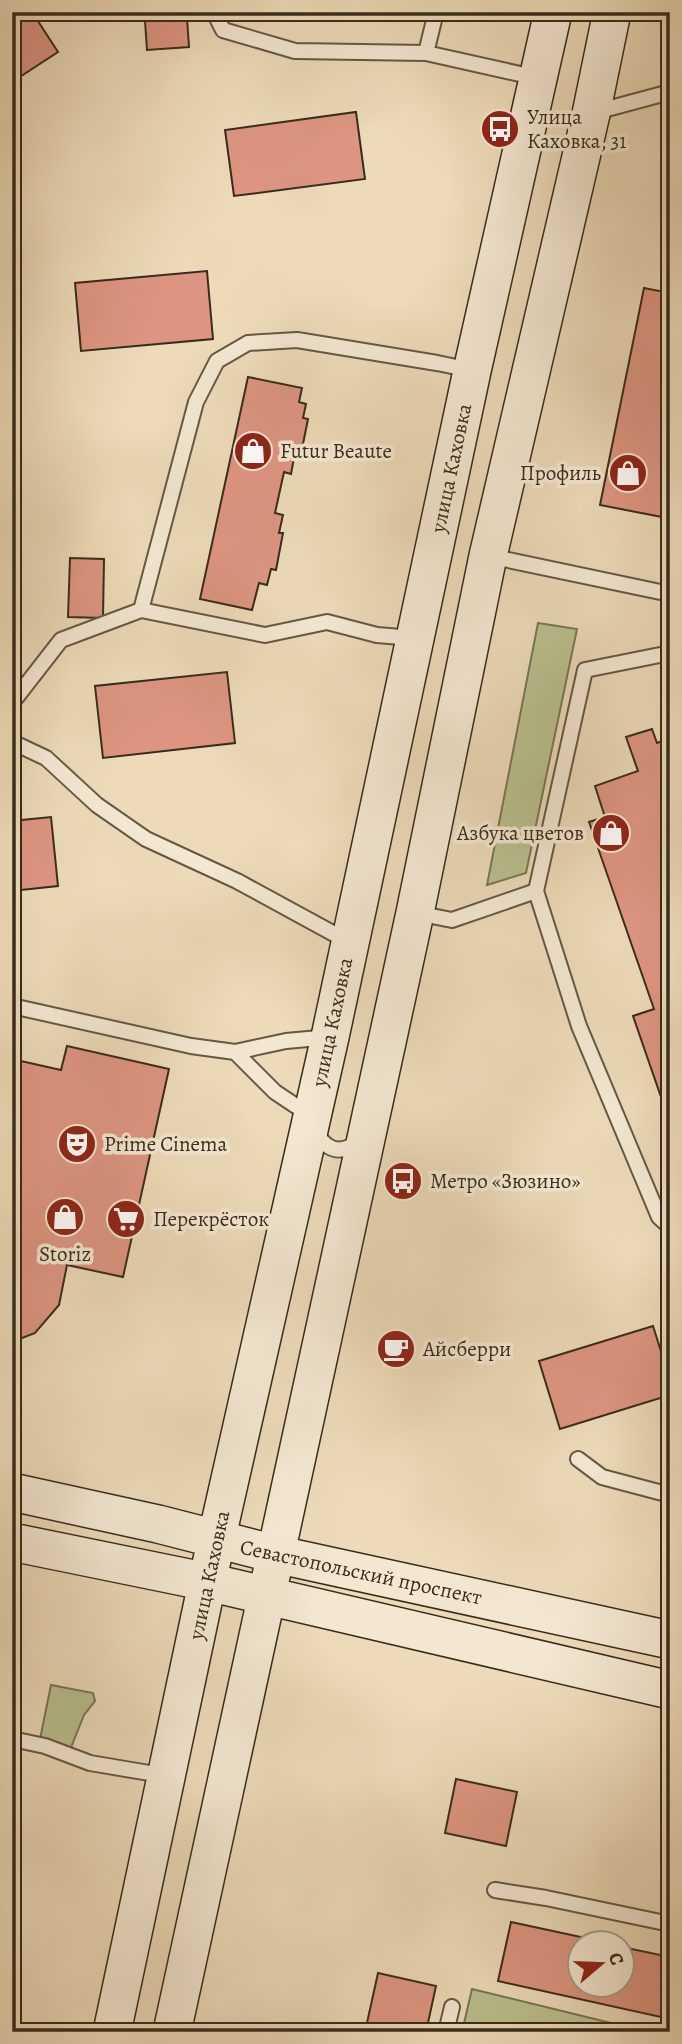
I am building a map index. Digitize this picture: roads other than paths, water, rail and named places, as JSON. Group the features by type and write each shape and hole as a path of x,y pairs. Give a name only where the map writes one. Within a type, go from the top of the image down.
{"main road":[{"name":"улица Каховка","path":"112,2032 216,1541 330,1037 472,370 553,12"},
{"path":"172,2032 415,913 488,556 591,114 612,12"},
{"name":"Севастопольский проспект","path":"12,1492 158,1524 275,1555 670,1640"},
{"name":"Севастопольский проспект","path":"12,1542 208,1582 670,1690"}],"lane":[{"path":"214,12 223,30 295,51 426,52 539,78"},
{"path":"426,52 436,12"},
{"path":"591,114 670,92"},
{"path":"141,610 196,402 217,361 248,343 297,340 472,370"},
{"path":"488,556 670,594"},
{"path":"12,703 61,640 141,610 265,635 327,622 377,635 416,638"},
{"path":"670,653 585,670 536,891 579,1026 659,1217 670,1227"},
{"path":"12,742 46,758 97,806 146,839 237,881 349,943"},
{"path":"415,913 452,920 536,891"},
{"path":"12,1006 191,1046 235,1052 286,1041 330,1037"},
{"path":"235,1052 275,1092 312,1116 317,1136 323,1144 342,1150 352,1146 366,1131"},
{"path":"579,1459 602,1477 670,1496"},
{"path":"12,1739 45,1746 89,1763 167,1776"},
{"path":"495,1890 670,1924"},
{"path":"446,2032 452,2007"}],"place":[{"name":"Улица Каховка, 31","path":"500,129"},
{"name":"Futur Beaute","path":"253,451"},
{"name":"Профиль","path":"628,473"},
{"name":"Азбука цветов","path":"611,833"},
{"name":"Prime Cinema","path":"77,1144"},
{"name":"Метро «Зюзино»","path":"403,1181"},
{"name":"Storiz","path":"65,1217"},
{"name":"Перекрёсток","path":"126,1219"},
{"name":"Айсберри","path":"396,1349"}]}
